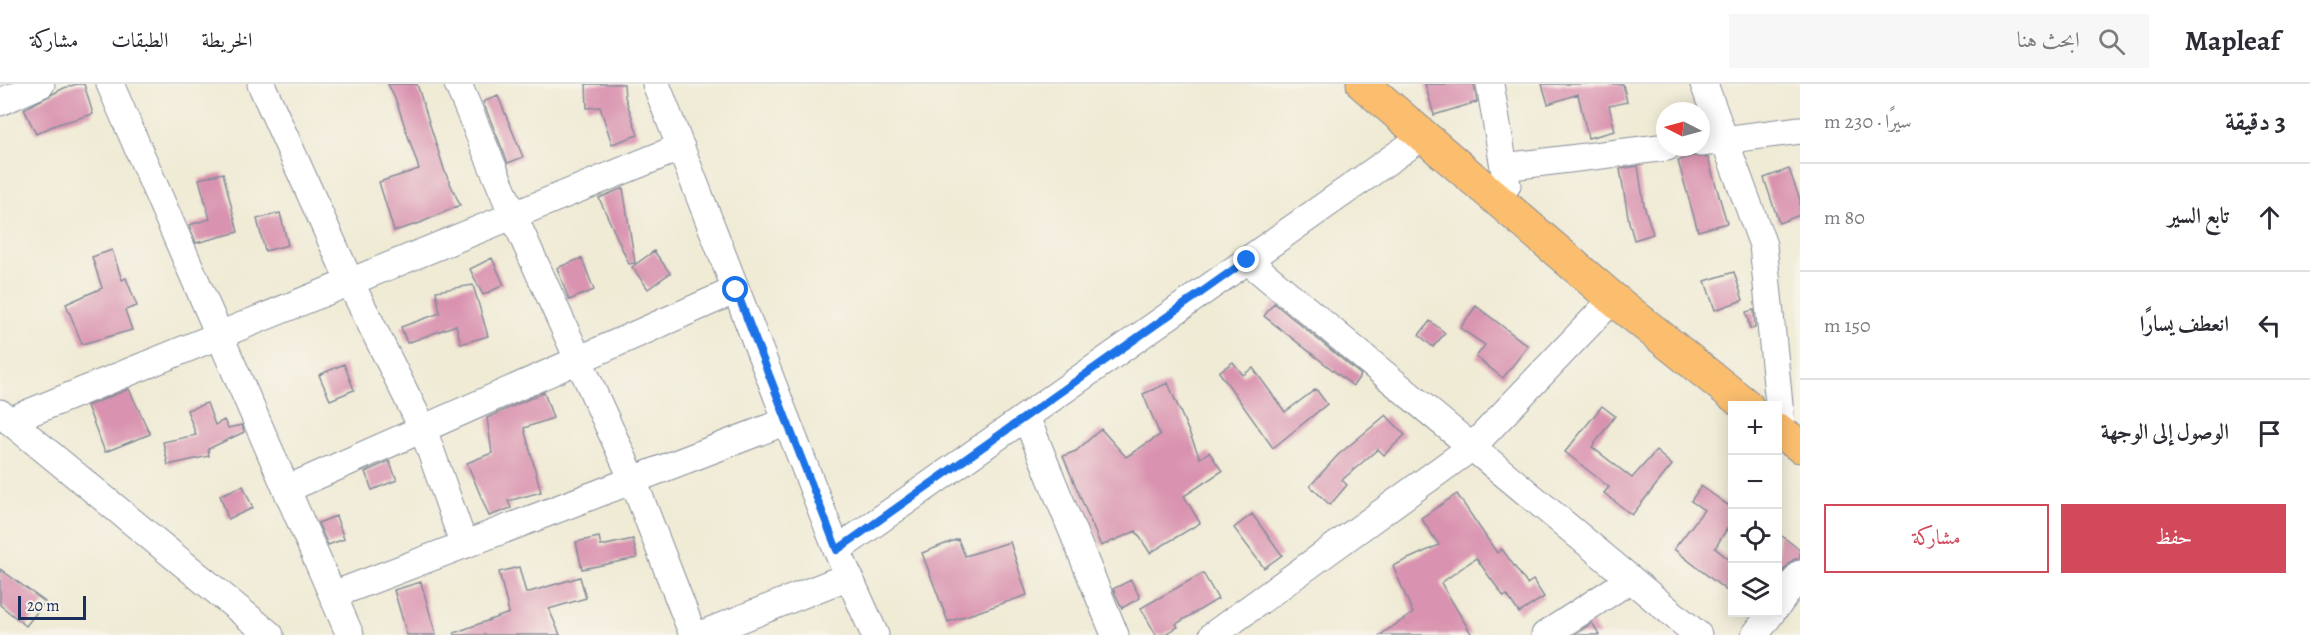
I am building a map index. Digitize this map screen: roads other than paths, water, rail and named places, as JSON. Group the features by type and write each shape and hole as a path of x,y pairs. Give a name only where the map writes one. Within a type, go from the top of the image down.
{"main road":[{"path":"1363,84 1612,299 1742,401"}],"street":[{"path":"0,102 41,84"},
{"path":"110,84 350,635"},
{"path":"261,84 350,282 423,429 464,545"},
{"path":"458,84 513,215 633,480 693,635"},
{"path":"656,84 837,550 875,635"},
{"path":"1490,84 1512,213"},
{"path":"1704,84 1713,141 1763,245 1786,436"},
{"path":"1713,141 1800,129"},
{"path":"837,550 1422,136"},
{"path":"270,635 5,417 220,335 681,147"},
{"path":"1504,168 1656,148"},
{"path":"1247,260 1698,635"},
{"path":"287,489 736,290"},
{"path":"1213,635 1472,447 1612,299"},
{"path":"1026,417 1115,635"},
{"path":"333,595 787,421"},
{"path":"1782,599 1800,574"},
{"path":"700,635 849,576"},
{"path":"1545,635 1631,579"},
{"path":"1755,635 1768,617"}]}
